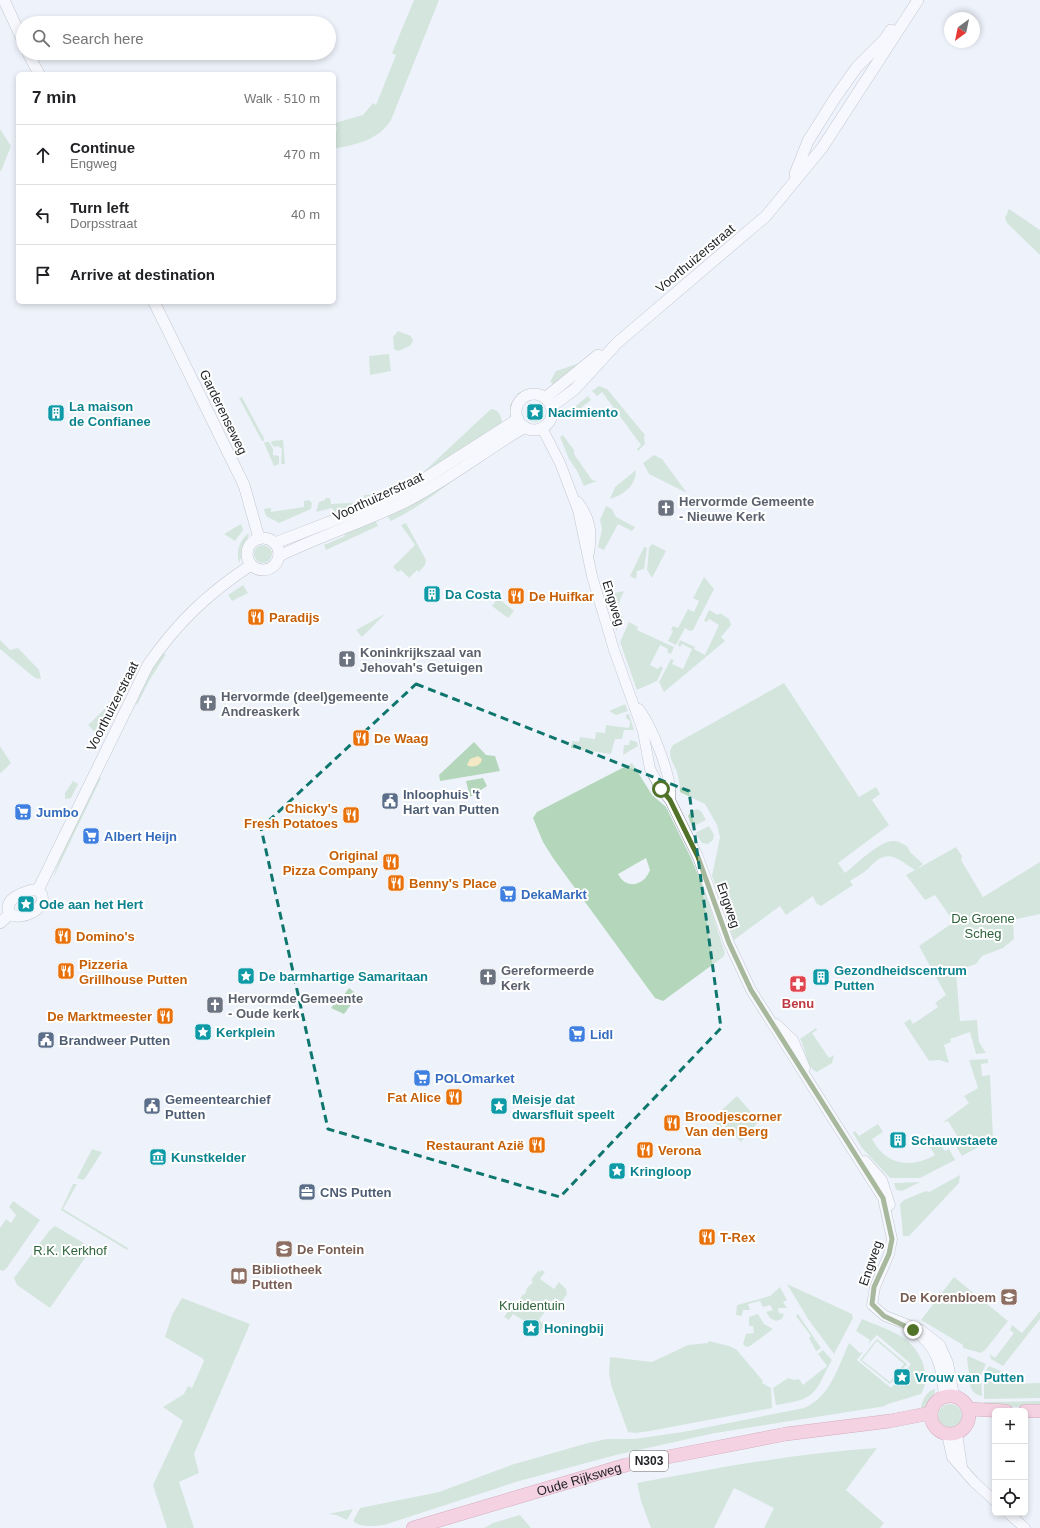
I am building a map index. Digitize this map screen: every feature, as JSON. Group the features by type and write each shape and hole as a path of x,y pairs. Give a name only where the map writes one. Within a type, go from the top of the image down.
{"main road":[{"path":"4,0 16,26"},
{"path":"11,0 18,16"},
{"name":"Voorthuizerstraat","path":"786,190 798,168 808,140 854,72 884,40 909,0"},
{"name":"Voorthuizerstraat","path":"548,403 587,363 617,342 766,216 822,148 918,0"},
{"path":"32,60 38,72"},
{"path":"39,60 44,72"},
{"path":"854,72 867,80"},
{"path":"819,124 828,132 833,132"},
{"name":"Garderenseweg","path":"155,304 244,485 259,538"},
{"path":"539,395 548,403 552,415 548,423 542,428 536,430 521,423 518,406 525,396 539,395"},
{"name":"Voorthuizerstraat","path":"275,544 358,512 410,488 521,423"},
{"name":"Voorthuizerstraat","path":"279,556 404,502 428,489 501,441 521,423"},
{"path":"259,538 265,538 275,544 279,556 273,567 267,570 258,570 250,565 247,559 248,546 259,538"},
{"name":"Voorthuizerstraat","path":"38,890 148,665 166,640 186,617 250,565"},
{"path":"32,890 38,890 43,898 36,909 17,918 10,914 8,906 16,896 32,890"},
{"path":"0,923 10,914"},
{"path":"949,1396 962,1400 969,1414 965,1427 952,1433 938,1429 932,1417 937,1401 949,1396"},
{"path":"1028,1411 1040,1411"},
{"path":"969,1414 992,1412"},
{"path":"969,1414 992,1416"},
{"name":"Oude Rijksweg","path":"413,1528 626,1465 786,1434 890,1421 909,1424 932,1417"}],"street":[{"name":"Engweg","path":"542,428 560,463 573,495 582,524 592,576 614,650 633,700 652,731 668,778 671,791 670,800 698,857 736,959 768,1018 810,1081 883,1198 892,1239 889,1254 874,1287 872,1304 884,1316 928,1335 943,1349 948,1363 949,1396"},
{"path":"952,1433 962,1467 974,1482 992,1498"},
{"path":"1011,1516 1025,1528"}],"highlighted area":[{"path":"416,684 689,791 721,1028 560,1197 328,1129 261,828"}],"green space":[{"path":"414,0 439,0 391,120 380,133 373,137 358,143 336,148 336,123 363,115 373,103 376,105 396,55 392,53"},
{"path":"0,129 11,146 1,171 0,171"},
{"path":"1009,209 1040,230 1040,255 1007,223 1005,218"},
{"path":"398,331 411,336 413,341 410,346 398,351 394,349 393,337"},
{"path":"389,354 391,371 370,375 369,356"},
{"path":"583,362 556,386 550,382 556,371"},
{"path":"599,386 607,389 645,435 645,444 638,451 637,449 641,445 602,392 597,396 592,391"},
{"path":"519,392 520,397 510,418 510,405"},
{"path":"588,396 591,400 569,417 566,414"},
{"path":"242,397 262,435 263,434 264,441 262,441 239,398"},
{"path":"535,404 541,407 544,413 541,419 535,422 529,419 526,413 529,407"},
{"path":"491,409 498,412 503,424 411,485 337,515 332,508 316,512 319,502 325,500 325,498 330,498 331,504 364,502 364,495 384,494 415,480"},
{"path":"563,435 592,480 597,481 584,486 569,459 560,437"},
{"path":"283,440 285,464 281,464 282,449 278,446 274,447 271,443 272,441"},
{"path":"269,442 273,449 273,455 279,456 279,464 274,466 264,443"},
{"path":"654,455 662,459 687,493 649,474 643,463"},
{"path":"477,461 436,494 403,515 391,521 385,513"},
{"path":"636,470 634,481 628,489 620,495 610,499 615,487"},
{"path":"309,500 312,503 311,509 279,523 266,516 264,509 271,508 271,512 304,507 304,501"},
{"path":"606,506 612,509 616,517 635,527 632,531 618,524 604,550 598,547 602,529 600,520"},
{"path":"374,517 378,526 326,550 324,545 345,536 344,534 360,523"},
{"path":"406,523 426,560 425,565 419,572 417,570 409,578 401,570 398,572 393,567 415,545 401,525"},
{"path":"241,524 243,530 235,541 224,534"},
{"path":"249,533 246,543 239,563 239,546"},
{"path":"652,544 666,551 652,578 647,570 649,548"},
{"path":"259,545 267,545 272,550 270,561 267,563 259,563 254,558 254,550"},
{"path":"644,547 647,548 644,569 637,571 636,579 630,576"},
{"path":"704,577 714,589 693,630 690,631 685,628 676,645 668,641 673,631 671,630 673,626 678,628 688,609 694,612 699,601 693,598"},
{"path":"243,585 248,593 232,601 228,595"},
{"path":"624,591 616,610 623,617 616,631 615,625 618,624 610,594"},
{"path":"498,598 514,611 508,618 492,606"},
{"path":"709,610 718,615 720,613 729,619 731,625 721,637 725,641 664,692 659,682 671,659 674,660 672,664 683,669 692,649 682,644 680,647 678,645 680,640 695,647 694,649 705,655 719,625 709,619 707,622 704,621"},
{"path":"385,614 362,637 356,630"},
{"path":"629,622 638,627 637,630 674,647 671,654 667,652 668,649 660,645 650,665 658,669 660,666 663,668 657,681 637,690 620,642"},
{"path":"0,640 10,650 18,648 39,670 41,679 35,678 0,649"},
{"path":"161,654 166,654 149,681 137,705 136,704 143,686"},
{"name":"De Groene Scheg","path":"784,683 859,797 876,787 880,794 872,800 889,825 838,863 845,873 868,853 889,841 897,841 907,846 910,852 923,864 917,869 956,847 962,856 961,860 983,897 1040,862 1040,914 1013,920 1014,939 1003,948 982,956 976,964 956,971 960,1021 977,1020 979,1042 986,1053 976,1054 970,1032 950,1039 951,1042 944,1045 949,1063 939,1060 929,1061 904,1023 910,1019 913,1024 938,1007 935,1003 946,995 919,946 954,922 935,895 925,900 906,875 915,870 896,858 886,856 881,858 865,872 850,881 853,885 821,906 816,903 813,896 786,915 780,906 734,940 712,876 720,837 717,825 705,804 680,792 677,772 670,753 673,745"},
{"path":"118,696 102,735 96,733 88,725"},
{"path":"625,704 628,711 616,715 609,711"},
{"path":"629,714 634,730 624,730 622,739 615,739 611,754 571,748 572,741 579,742 580,737 595,739 596,732 605,733 606,725 629,728 630,721 626,718 626,715"},
{"path":"630,740 637,742 638,746 623,755 624,745 629,745"},
{"path":"474,742 486,755 495,756 500,771 440,781 439,775"},
{"path":"0,746 11,763 1,773 0,772"},
{"path":"632,763 652,795 666,807 691,858 706,894 725,953 723,957 663,1001 655,998 553,858 543,842 533,818 537,812","holes":["646,858 650,870 644,880 635,884 626,882 621,879 618,874"]},
{"path":"101,778 52,880 62,853 97,779"},
{"path":"483,778 487,786 470,797 466,781"},
{"path":"73,781 78,784 71,798 65,799 65,793"},
{"path":"697,809 701,811 706,820 692,827 688,816 691,811"},
{"path":"709,826 714,835 713,840 708,844 702,843 695,833"},
{"path":"349,988 358,995 344,1014 331,1008 338,999 340,1000"},
{"path":"816,1028 817,1030 812,1033 829,1058 834,1055 832,1063 817,1072 813,1070 808,1062 800,1039"},
{"path":"988,1059 988,1063 981,1064 982,1076 990,1075 993,1139 962,1156 954,1143 959,1139 948,1121 942,1123 969,1103 964,1096 978,1088 969,1060"},
{"path":"737,1096 759,1121 741,1142 724,1125 720,1128 712,1119"},
{"path":"878,1124 883,1132 872,1139 877,1148 891,1159 908,1163 917,1162 935,1155 928,1144 928,1139 933,1135 945,1151 949,1149 955,1160 920,1178 890,1178 862,1148 853,1133 855,1131 859,1136"},
{"path":"92,1149 102,1152 86,1177 83,1180 77,1178"},
{"path":"960,1175 959,1183 909,1236 903,1236 900,1204 904,1200 926,1191 929,1192"},
{"path":"920,1182 902,1191 896,1190 894,1183"},
{"path":"73,1184 77,1184 63,1209 128,1248 127,1250 61,1210"},
{"path":"13,1201 40,1220 6,1269 3,1271 0,1270 0,1228 6,1219 11,1223 16,1215 9,1207"},
{"name":"R.K. Kerkhof","path":"55,1226 92,1248 50,1308 17,1285 14,1278 49,1231"},
{"name":"Kruidentuin","path":"541,1270 545,1272 540,1279 554,1289 559,1282 566,1289 567,1294 561,1303 555,1298 539,1320 545,1325 538,1332 531,1333 525,1330 529,1324 513,1314 509,1320 504,1317 515,1301 518,1303 522,1295 525,1294 527,1288 533,1282 531,1280 538,1271 540,1272"},
{"path":"954,1277 1008,1321 986,1349 981,1353 963,1348 963,1345 921,1320"},
{"path":"787,1284 852,1314 853,1318 834,1354 808,1319"},
{"path":"780,1287 787,1300 783,1302 787,1308 778,1308 779,1313 784,1314 782,1319 776,1321 770,1318 766,1312 773,1310 770,1305 763,1307 760,1301 748,1304 750,1310 743,1310 742,1316 736,1315 737,1305 770,1296"},
{"path":"182,1298 250,1324 194,1454 199,1473 179,1482 194,1528 167,1528 153,1485 183,1421 163,1407 184,1394 188,1386 192,1388 204,1361 202,1358 165,1337 172,1315"},
{"path":"1040,1311 1040,1319 1003,1366 991,1359 990,1354 995,1358 1014,1333 1010,1330 1012,1325 1022,1333"},
{"path":"758,1314 764,1324 773,1329 750,1346 746,1347 743,1344 746,1334 754,1333 753,1326 749,1326 749,1317"},
{"path":"798,1314 821,1348 816,1351 809,1338 811,1336 796,1316"},
{"path":"862,1319 900,1336 911,1344 916,1350 920,1356 925,1372 924,1387 921,1394 885,1405 886,1406 715,1433 616,1455 519,1481 384,1525 364,1526 353,1521 360,1508 439,1492 511,1465 588,1443 607,1439 634,1439 683,1432 804,1408 813,1403 827,1389 837,1371 849,1343 860,1353 863,1352 857,1360 891,1388 897,1381 902,1384 906,1382 909,1377 906,1371 911,1364 877,1335 868,1344 870,1340 856,1331"},
{"path":"877,1339 907,1364 890,1384 860,1360","holes":["877,1341 904,1364 890,1382 862,1360"]},
{"path":"709,1341 736,1349 763,1381 762,1383 771,1388 772,1408 650,1431 636,1433 628,1432 612,1388 609,1374 610,1357 652,1362 688,1345 708,1343"},
{"path":"823,1350 832,1360 817,1388 807,1397 789,1403 776,1405 773,1388 788,1378 794,1380 799,1379 803,1385 827,1366 818,1354"},
{"path":"968,1356 986,1364 980,1377 977,1377 977,1374 969,1374"},
{"path":"989,1366 1024,1380 1009,1382 993,1377 985,1372"},
{"path":"984,1377 1008,1384 1040,1383 1040,1398 984,1399"},
{"path":"978,1379 981,1379 982,1396 973,1392 970,1386 970,1383 978,1382"},
{"path":"935,1389 934,1396 931,1401 927,1406 921,1409 925,1396 929,1391"},
{"path":"1040,1401 1040,1406 985,1407 984,1402"},
{"path":"950,1404 955,1405 961,1411 961,1421 955,1427 950,1428 945,1427 939,1421 938,1416 939,1411 945,1405"},
{"path":"877,1448 846,1490 884,1523 880,1528 764,1528 774,1508 734,1488 714,1528 651,1528 641,1501 637,1483 787,1457"},
{"path":"353,1509 347,1520 336,1515 328,1514"},
{"path":"520,1515 531,1528 484,1528 493,1523"}],"sand":[{"path":"478,756 482,759 479,764 473,767 467,765 470,759"}],"place":[{"name":"Nacimiento","path":"535,412"},
{"name":"La maison de Confianee","path":"56,413"},
{"name":"Hervormde Gemeente - Nieuwe Kerk","path":"666,508"},
{"name":"Da Costa","path":"432,594"},
{"name":"De Huifkar","path":"516,596"},
{"name":"Paradijs","path":"256,617"},
{"name":"Koninkrijkszaal van Jehovah's Getuigen","path":"347,659"},
{"name":"Hervormde (deel)gemeente Andreaskerk","path":"208,703"},
{"name":"De Waag","path":"361,738"},
{"name":"Inloophuis 't Hart van Putten","path":"390,801"},
{"name":"Jumbo","path":"23,812"},
{"name":"Chicky's Fresh Potatoes","path":"351,815"},
{"name":"Albert Heijn","path":"91,836"},
{"name":"Original Pizza Company","path":"391,862"},
{"name":"Benny's Place","path":"396,883"},
{"name":"DekaMarkt","path":"508,894"},
{"name":"Ode aan het Hert","path":"26,904"},
{"name":"Domino's","path":"63,936"},
{"name":"Pizzeria Grillhouse Putten","path":"66,971"},
{"name":"De barmhartige Samaritaan","path":"246,976"},
{"name":"Gereformeerde Kerk","path":"488,977"},
{"name":"Gezondheidscentrum Putten","path":"821,977"},
{"name":"Benu","path":"798,984"},
{"name":"Hervormde Gemeente - Oude kerk","path":"215,1005"},
{"name":"De Marktmeester","path":"165,1016"},
{"name":"Kerkplein","path":"203,1032"},
{"name":"Lidl","path":"577,1034"},
{"name":"Brandweer Putten","path":"46,1040"},
{"name":"POLOmarket","path":"422,1078"},
{"name":"Fat Alice","path":"454,1097"},
{"name":"Gemeentearchief Putten","path":"152,1106"},
{"name":"Meisje dat dwarsfluit speelt","path":"499,1106"},
{"name":"Broodjescorner Van den Berg","path":"672,1123"},
{"name":"Schauwstaete","path":"898,1140"},
{"name":"Restaurant Azië","path":"537,1145"},
{"name":"Verona","path":"645,1150"},
{"name":"Kunstkelder","path":"158,1157"},
{"name":"Kringloop","path":"617,1171"},
{"name":"CNS Putten","path":"307,1192"},
{"name":"T-Rex","path":"707,1237"},
{"name":"De Fontein","path":"284,1249"},
{"name":"Bibliotheek Putten","path":"239,1276"},
{"name":"De Korenbloem","path":"1009,1297"},
{"name":"Honingbij","path":"531,1328"},
{"name":"Vrouw van Putten","path":"902,1377"}],"route":[{"path":"661,789 670,800 698,857 729,943 751,990 883,1198 892,1239 889,1254 874,1287 872,1304 877,1311 884,1316 913,1330"}]}
